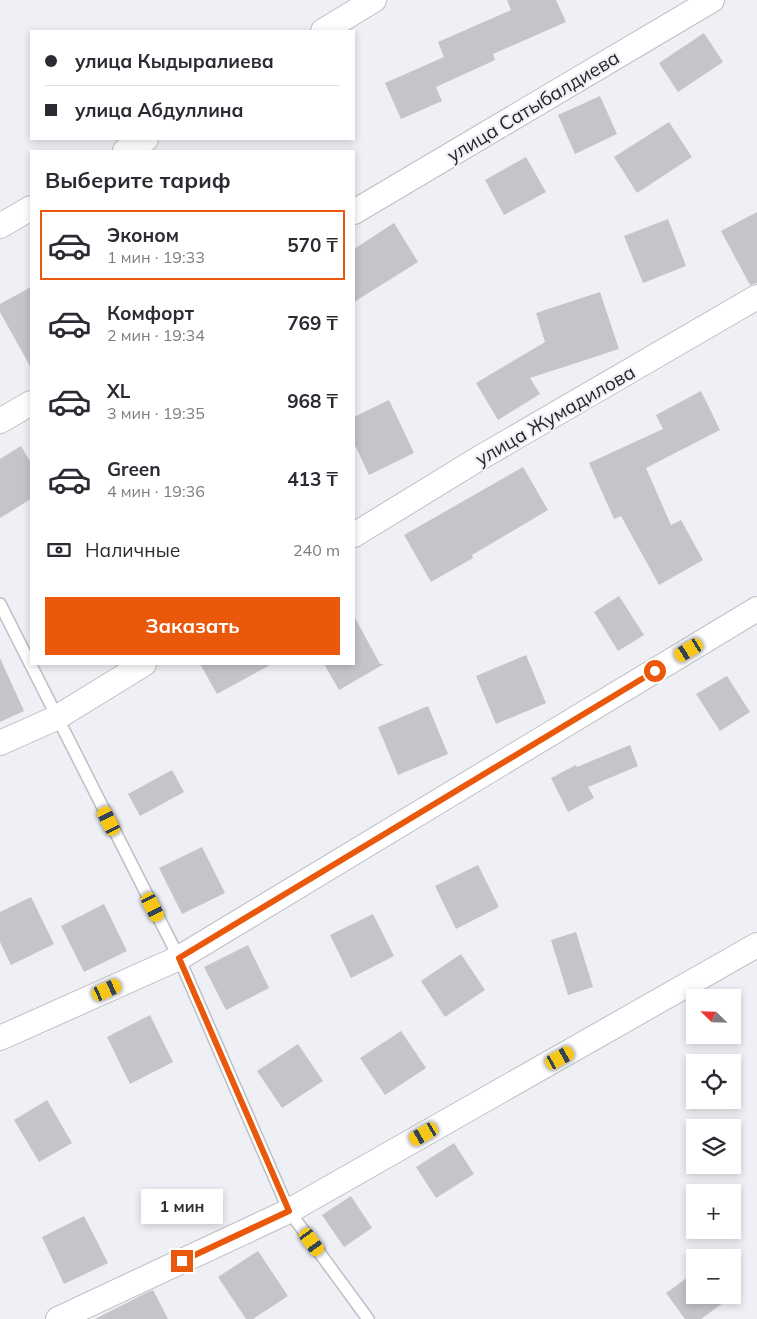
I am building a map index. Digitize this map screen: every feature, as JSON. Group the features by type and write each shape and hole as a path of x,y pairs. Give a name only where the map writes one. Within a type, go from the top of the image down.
{"street":[{"path":"325,30 374,0"},
{"name":"улица Сатыбалдиева","path":"355,211 712,0"},
{"path":"128,150 144,140"},
{"path":"0,226 30,209"},
{"name":"улица Жумадилова","path":"355,534 478,459 757,297"},
{"path":"0,421 30,404"},
{"path":"0,1038 179,958 757,609"},
{"path":"0,743 56,718 142,665"},
{"path":"58,1319 289,1211 757,944"}],"lane":[{"path":"0,604 179,958 289,1211 368,1319"}],"building":[{"path":"507,0 556,0 566,22 493,54 495,60 436,87 442,101 401,119 385,83 444,57 438,42 511,10"},
{"path":"704,33 723,62 678,92 659,63"},
{"path":"600,96 617,134 575,154 558,115"},
{"path":"669,122 692,157 637,193 614,157"},
{"path":"526,157 546,192 504,215 485,180"},
{"path":"757,212 757,283 750,285 721,231"},
{"path":"668,219 686,266 643,283 624,236"},
{"path":"394,223 418,262 355,301 355,248"},
{"path":"30,288 30,366 0,312 0,304"},
{"path":"600,292 619,349 530,378 540,394 498,420 476,383 545,342 536,313"},
{"path":"701,391 720,430 646,468 671,525 681,520 703,560 659,585 621,516 614,519 589,463 663,429 656,415"},
{"path":"389,400 414,453 369,475 355,445 355,417"},
{"path":"21,446 30,461 30,500 0,518 0,459"},
{"path":"523,467 548,510 472,555 473,558 431,582 404,535"},
{"path":"619,596 644,635 618,651 594,612"},
{"path":"355,618 380,664 384,664 339,690 325,665 355,665"},
{"path":"526,655 546,703 496,724 476,676"},
{"path":"0,658 24,711 0,722"},
{"path":"201,665 270,665 217,694"},
{"path":"727,676 750,712 720,731 696,694"},
{"path":"428,706 448,754 398,775 378,727"},
{"path":"630,745 638,766 588,787 594,798 568,812 551,778 576,765 577,767"},
{"path":"172,770 184,792 140,816 128,794"},
{"path":"202,847 225,893 182,914 159,868"},
{"path":"478,865 499,907 456,929 435,886"},
{"path":"31,897 54,944 11,965 0,942 0,912"},
{"path":"104,904 127,951 84,972 61,926"},
{"path":"373,914 394,956 351,978 330,935"},
{"path":"576,932 593,987 568,995 551,940"},
{"path":"248,945 269,988 226,1010 204,967"},
{"path":"461,954 485,990 445,1017 421,981"},
{"path":"150,1015 173,1062 130,1084 107,1037"},
{"path":"401,1031 426,1068 385,1095 360,1058"},
{"path":"298,1044 323,1081 282,1108 257,1071"},
{"path":"47,1100 72,1143 39,1162 14,1120"},
{"path":"454,1143 474,1174 436,1198 416,1167"},
{"path":"351,1196 372,1228 344,1247 322,1215"},
{"path":"84,1216 108,1263 64,1284 42,1237"},
{"path":"258,1251 288,1296 253,1319 246,1319 218,1277"},
{"path":"686,1279 686,1304 722,1304 701,1319 685,1319 666,1293"},
{"path":"153,1290 168,1319 95,1319 146,1293"}],"route":[{"path":"182,1261 289,1211 179,958 655,671"}]}
